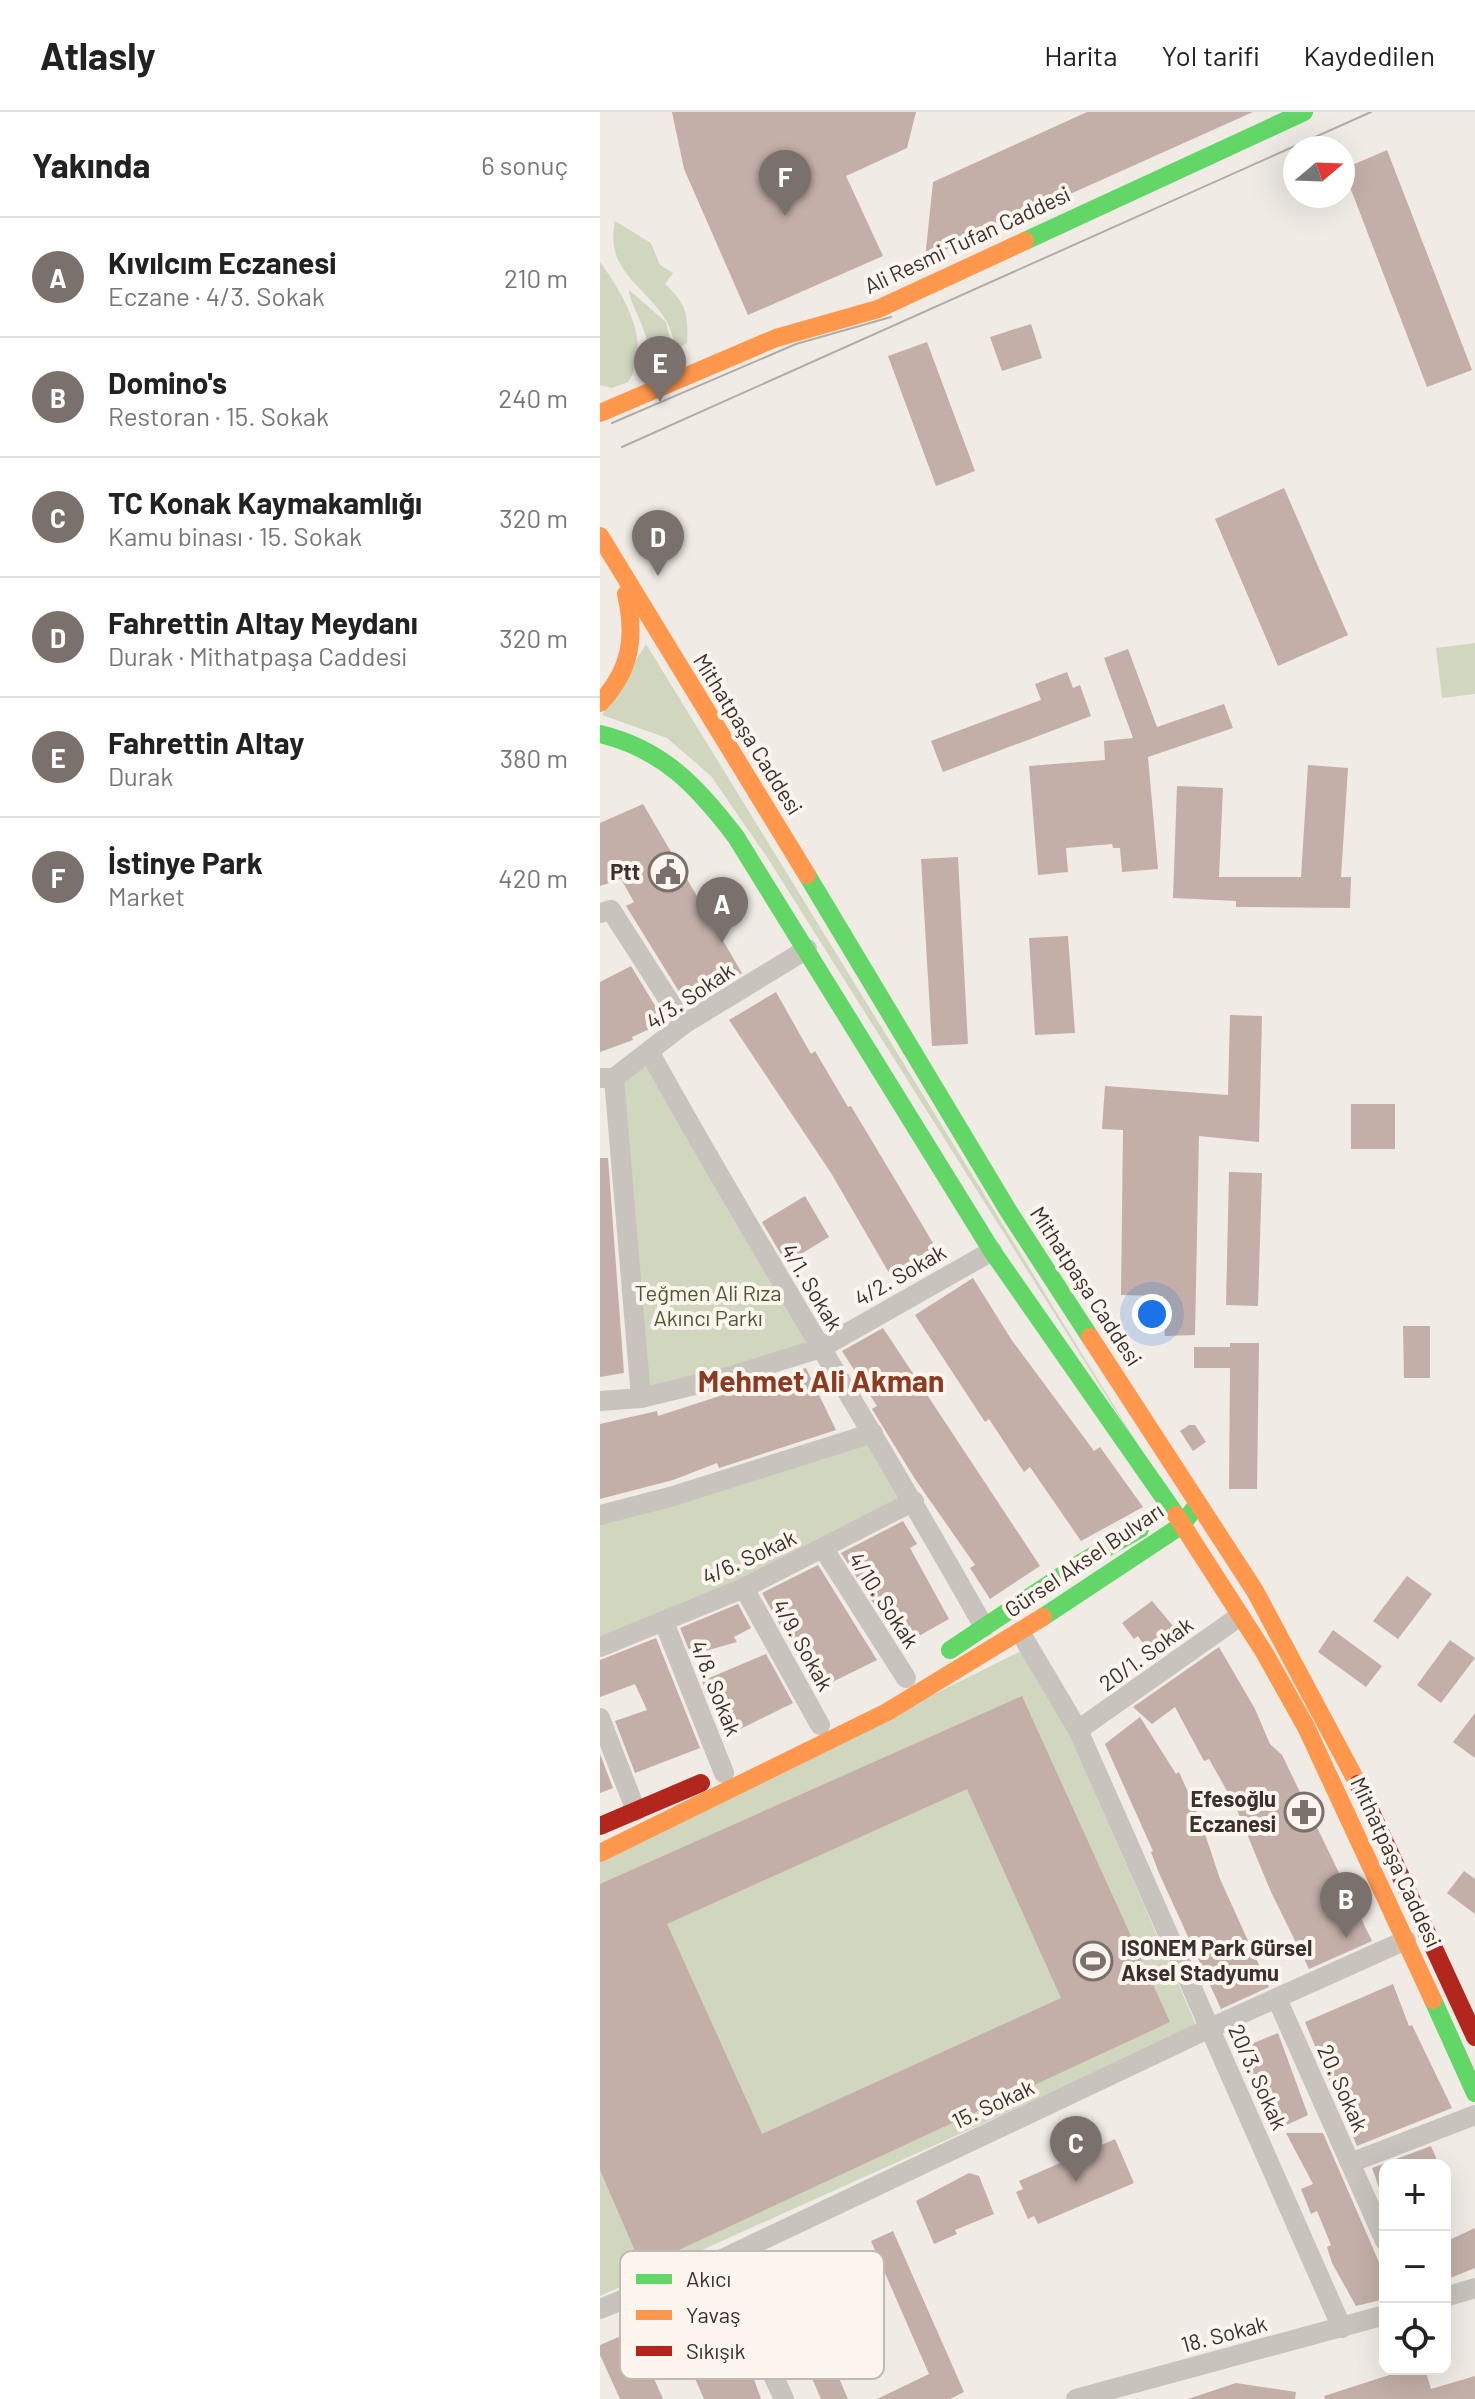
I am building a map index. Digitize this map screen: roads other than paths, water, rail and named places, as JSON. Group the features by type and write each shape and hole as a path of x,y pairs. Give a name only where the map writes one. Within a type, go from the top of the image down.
{"main road":[{"name":"Ali Resmi Tufan Caddesi","path":"600,413 776,338 878,309 1304,112"},
{"path":"600,536 623,579 634,624 629,662 616,687 600,703"},
{"path":"600,558 623,579"},
{"name":"Mithatpaşa Caddesi","path":"623,579 861,963 1009,1212 1255,1591 1308,1684 1368,1803 1475,2037"},
{"name":"Mithatpaşa Caddesi","path":"600,734 652,749 700,789 736,837 992,1251 1177,1518 1306,1727 1475,2093"},
{"name":"Gürsel Aksel Bulvarı","path":"600,1853 887,1712 1020,1632 1198,1505"},
{"name":"Gürsel Aksel Bulvarı","path":"912,1673 1082,1562 1177,1518"},
{"path":"984,1627 1020,1632"},
{"path":"600,1826 724,1773 845,1712"}],"street":[{"path":"600,913 611,910 684,1024"},
{"name":"4/3. Sokak","path":"607,1078 650,1053 684,1024 807,949"},
{"name":"4/1. Sokak","path":"650,1053 728,1196 914,1501 984,1627"},
{"path":"607,1078 641,1398"},
{"name":"4/2. Sokak","path":"600,1401 641,1398 728,1377 821,1348 992,1251"},
{"path":"600,1515 670,1497 873,1433"},
{"name":"4/6. Sokak","path":"600,1647 744,1588 914,1501"},
{"name":"4/10. Sokak","path":"823,1548 912,1673"},
{"name":"4/9. Sokak","path":"744,1588 820,1725"},
{"name":"20/1. Sokak","path":"1078,1730 1240,1616"},
{"name":"4/8. Sokak","path":"664,1622 724,1773"},
{"name":"20/3. Sokak","path":"1020,1632 1078,1730 1342,2328"},
{"path":"600,1718 636,1811"},
{"name":"15. Sokak","path":"739,2251 1210,2028 1406,1940"},
{"name":"20. Sokak","path":"1277,1999 1381,2231"},
{"path":"1350,2163 1475,2115"},
{"path":"1451,2295 1475,2288"},
{"name":"15. Sokak","path":"600,2309 620,2301"},
{"name":"18. Sokak","path":"1076,2399 1379,2317"},
{"path":"775,2379 784,2399"}],"tram line":[{"path":"622,447 1371,112"},
{"path":"612,423 796,344 891,317"}],"place":[{"name":"İstinye Park","path":"785,216"},
{"name":"Fahrettin Altay","path":"660,402"},
{"name":"Fahrettin Altay Meydanı","path":"658,576"},
{"name":"Ptt","path":"668,872"},
{"name":"Kıvılcım Eczanesi","path":"722,943"},
{"name":"Efesoğlu Eczanesi","path":"1304,1812"},
{"name":"Domino's","path":"1346,1938"},
{"name":"ISONEM Park Gürsel Aksel Stadyumu","path":"1093,1961"},
{"name":"TC Konak Kaymakamlığı","path":"1076,2182"}],"district":[{"name":"Mehmet Ali Akman","path":"821,1382"}],"park label":[{"name":"Teğmen Ali Rıza Akıncı Parkı","path":"708,1306"}]}
